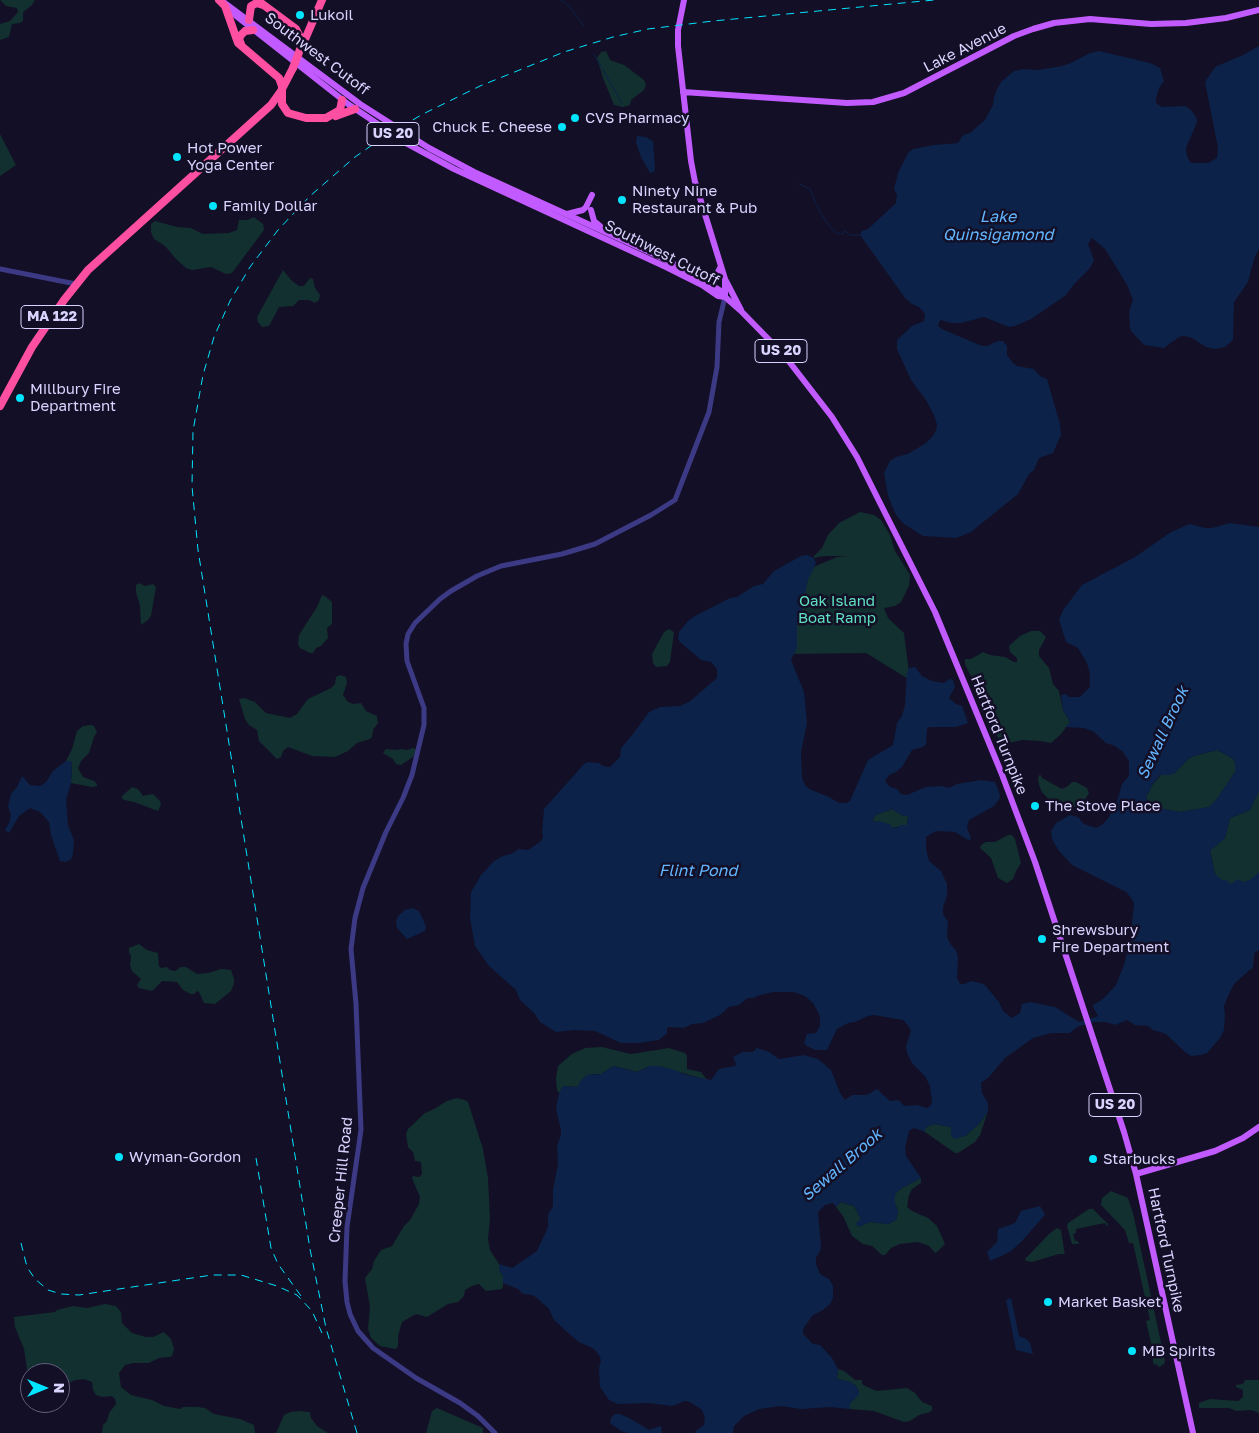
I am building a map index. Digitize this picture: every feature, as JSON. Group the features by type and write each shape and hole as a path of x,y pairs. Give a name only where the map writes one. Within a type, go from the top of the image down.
{"highway":[{"name":"MA 122","path":"0,406 29,352 76,284 88,270 265,110 282,91 322,0"},
{"path":"221,2 238,43 276,74 281,83 282,104 286,110 291,114 306,118 322,119 340,110 342,100"},
{"path":"249,20 251,6 261,2 296,28 310,27"},
{"path":"296,28 302,45"},
{"path":"253,30 245,31 240,35 239,39 243,46 278,74 291,72"},
{"path":"265,110 282,110 294,118 314,122 355,109"}],"main road":[{"path":"684,0 678,41 695,182 725,278 741,311"},
{"name":"Southwest Cutoff","path":"221,2 249,20 355,100 412,138 474,172 623,239 686,270 721,292 724,297"},
{"name":"Southwest Cutoff","path":"221,2 253,30 342,100 406,143 437,161 675,271 718,296 724,297"},
{"name":"Lake Avenue","path":"683,92 847,103 878,101 908,92 1008,39 1049,24 1090,19 1151,24 1186,24 1226,18 1259,10"},
{"path":"567,214 583,210 592,195"},
{"path":"591,210 592,217 599,225 623,239"},
{"path":"704,280 716,276 721,266"},
{"path":"724,297 725,278"},
{"name":"US 20","path":"724,297 741,311"},
{"name":"Hartford Turnpike","path":"741,311 784,355 829,413 857,457 935,613 1001,772 1035,862 1124,1132 1136,1174 1193,1433"},
{"path":"1136,1174 1215,1151 1243,1138 1259,1127"}],"street":[{"path":"0,269 76,284"},
{"name":"Creeper Hill Road","path":"495,1433 460,1402 416,1378 373,1348 358,1331 348,1305 345,1282 347,1227 361,1130 356,1004 351,949 358,905 374,861 412,775 424,725 424,708 407,661 406,644 409,630 421,616 446,594 486,572 509,564 575,551 596,544 656,513 675,500 709,412 717,367 718,322 724,297"}],"green space":[{"path":"0,0 35,0 23,12 23,21 12,24 9,37 0,40 0,24 10,21 18,12 17,8 6,6"},
{"path":"606,51 610,60 624,65 644,80 646,85 644,90 631,100 630,105 623,107 614,105 597,58 601,52"},
{"path":"0,134 16,165 0,176"},
{"path":"254,217 263,224 264,230 232,273 226,274 211,267 192,270 186,268 165,246 154,239 151,232 151,224 155,221 177,227 191,228 203,234 229,233 237,230 239,220 247,220"},
{"path":"283,270 299,286 304,286 310,278 313,279 315,288 320,295 319,300 315,303 309,300 299,300 293,306 279,307 269,326 262,327 257,317"},
{"name":"Oak Island Boat Ramp","path":"860,512 874,515 881,520 890,535 895,551 910,575 909,586 901,602 895,606 884,608 888,618 904,633 910,680 866,653 789,654 793,626 809,569 837,557 848,556 814,558 814,556 822,548 828,535 839,523"},
{"path":"139,583 145,586 153,584 156,587 151,616 141,625 140,606 136,592 136,585"},
{"path":"322,595 332,602 332,624 327,628 328,638 313,653 310,653 300,648 298,644 299,635 317,607"},
{"path":"669,629 674,632 670,662 667,666 656,667 653,663 652,654 664,632"},
{"path":"1031,631 1040,631 1046,637 1039,650 1039,656 1049,668 1053,684 1059,691 1063,710 1070,722 1051,743 1023,740 1008,743 1001,742 990,725 983,702 965,664 965,659 971,659 983,652 1017,662 1017,658 1010,652 1009,646 1020,636"},
{"path":"340,675 346,677 347,683 343,695 348,702 353,704 361,703 366,711 377,716 378,723 373,730 372,737 357,743 348,751 335,757 312,756 288,747 283,751 281,757 277,759 259,741 257,730 249,725 245,719 239,699 244,698 255,702 266,713 290,718 297,714 308,699 331,688 335,684 336,677"},
{"path":"83,726 94,726 97,732 89,753 81,761 78,768 83,777 97,784 97,786 92,787 71,783 72,764 71,761 66,761 72,749 77,731"},
{"path":"386,749 407,750 416,749 416,752 413,757 401,765 396,764 393,759 383,753"},
{"path":"1217,750 1232,758 1235,762 1235,772 1210,807 1180,812 1163,809 1147,800 1146,797 1153,784 1161,775 1175,773 1188,759 1194,756"},
{"path":"1040,774 1042,778 1062,789 1072,782 1076,782 1087,788 1089,793 1078,806 1067,810 1061,809 1055,806 1042,792 1038,778"},
{"path":"132,787 138,789 143,796 153,794 160,801 161,805 158,811 124,800 121,797"},
{"path":"1258,791 1259,950 1254,953 1251,970 1215,874 1210,850 1225,838 1230,818 1250,810"},
{"path":"892,809 901,815 908,816 907,825 892,828 872,820 876,815"},
{"path":"1008,835 1012,835 1015,839 1021,863 1013,879 1007,883 998,878 991,858 980,848 986,842 995,842"},
{"path":"139,944 147,950 158,953 159,966 161,968 167,967 175,971 181,967 186,967 197,974 221,969 231,970 234,984 231,991 215,1004 204,1003 199,992 191,994 183,990 177,982 162,981 152,991 139,988 137,985 141,979 132,971 129,948"},
{"path":"602,1047 631,1054 669,1048 685,1053 687,1056 687,1069 701,1072 707,1080 658,1066 650,1066 637,1072 614,1066 601,1074 592,1074 577,1087 566,1086 562,1088 560,1093 557,1091 556,1078 558,1066 572,1054 585,1048"},
{"path":"457,1098 468,1102 483,1149 488,1178 490,1219 488,1239 490,1250 499,1264 499,1270 503,1276 503,1286 502,1289 486,1291 479,1284 472,1286 465,1290 464,1296 458,1302 448,1304 427,1317 416,1314 402,1322 396,1349 380,1346 371,1338 368,1329 370,1307 365,1278 372,1269 374,1261 381,1250 392,1246 419,1204 420,1197 412,1178 413,1176 419,1177 422,1174 421,1162 415,1161 413,1152 408,1147 406,1134 408,1129 425,1113 447,1101"},
{"path":"988,1111 980,1135 975,1142 958,1153 955,1153 925,1132 928,1126 935,1124 951,1127 952,1133 959,1137 965,1136 979,1124"},
{"path":"921,1178 921,1183 912,1189 909,1195 907,1207 928,1218 937,1226 945,1244 937,1252 935,1253 929,1246 918,1242 900,1244 891,1248 885,1255 882,1255 872,1246 863,1244 852,1236 843,1216 836,1207 841,1202 854,1206 861,1219 858,1227 870,1222 888,1224 896,1220 898,1211 895,1203 895,1194"},
{"path":"1111,1191 1128,1198 1133,1213 1165,1361 1159,1367 1156,1364 1154,1365 1153,1362 1153,1352 1146,1321 1150,1320 1133,1243 1129,1243 1125,1230 1101,1205 1102,1198"},
{"path":"1089,1209 1093,1209 1108,1224 1107,1227 1105,1223 1076,1229 1076,1233 1073,1234 1075,1241 1078,1241 1079,1244 1072,1244 1067,1226 1068,1223"},
{"path":"1057,1228 1061,1230 1065,1254 1032,1262 1026,1261 1025,1259"},
{"path":"105,1304 116,1306 121,1312 122,1323 132,1333 153,1337 164,1332 171,1339 174,1349 172,1356 159,1358 149,1363 125,1365 119,1373 121,1387 131,1395 152,1400 164,1406 180,1409 183,1407 205,1408 214,1414 240,1419 254,1425 255,1433 102,1433 103,1425 116,1404 115,1399 112,1396 102,1397 96,1395 92,1382 84,1379 70,1382 70,1363 26,1363 24,1349 15,1327 14,1317 55,1312 73,1306 87,1308"},
{"path":"838,1369 844,1371 855,1380 862,1380 862,1384 877,1391 907,1388 915,1393 922,1402 932,1406 932,1410 904,1422 874,1411 850,1409 850,1403 859,1392 856,1386 850,1382 837,1379"},
{"path":"1245,1380 1259,1380 1259,1413 1251,1410 1236,1411 1229,1408 1199,1408 1199,1403 1210,1399 1238,1401 1243,1397 1243,1390 1236,1387 1236,1385 1243,1384"},
{"path":"437,1408 483,1428 483,1433 426,1433 432,1411"},
{"path":"299,1411 310,1412 311,1418 317,1426 328,1433 276,1433 284,1415"}],"water":[{"name":"Lake Quinsigamond","path":"1259,46 1259,249 1254,259 1248,282 1234,302 1233,340 1225,347 1215,349 1206,347 1192,338 1184,336 1179,337 1164,348 1144,345 1131,331 1129,312 1133,300 1127,285 1105,249 1092,238 1088,244 1094,260 1090,268 1065,296 1031,319 1009,327 984,317 961,323 940,320 938,326 942,329 982,346 1003,341 1007,346 1007,355 1013,363 1017,366 1034,369 1040,376 1047,379 1060,424 1061,435 1053,453 1039,458 1034,470 1029,474 1018,494 971,532 956,538 923,536 904,524 896,515 888,496 884,473 890,461 896,457 908,454 926,443 933,436 937,424 926,400 911,380 897,349 897,340 912,326 924,321 925,314 919,307 905,298 860,235 862,231 868,229 896,203 897,195 894,189 898,173 908,153 913,149 958,143 963,135 970,133 985,120 993,105 998,87 1014,71 1062,66 1090,53 1099,51 1150,63 1160,68 1164,81 1159,88 1156,103 1162,107 1185,106 1190,109 1197,122 1186,148 1187,156 1190,162 1193,163 1208,163 1217,158 1218,148 1205,82 1217,66"},
{"path":"637,136 646,137 653,141 654,172 650,173 641,157 636,143"},
{"name":"Flint Pond","path":"1230,523 1259,527 1259,791 1250,810 1230,818 1225,838 1210,851 1215,874 1231,884 1238,879 1243,882 1250,880 1259,872 1259,950 1253,956 1253,967 1234,984 1228,996 1224,1006 1224,1030 1220,1038 1207,1053 1191,1056 1166,1034 1153,1030 1148,1026 1135,1025 1127,1020 1115,1025 1106,1022 1093,1022 1077,1027 1070,1033 1051,1033 1033,1038 1005,1058 989,1077 981,1083 982,1093 988,1103 988,1111 979,1124 965,1136 954,1139 951,1136 951,1127 935,1124 928,1126 925,1132 914,1128 909,1131 905,1148 906,1156 921,1178 895,1194 895,1203 898,1211 896,1220 888,1224 871,1222 858,1227 856,1223 861,1219 854,1206 841,1202 836,1207 833,1203 825,1205 818,1212 821,1247 816,1258 816,1264 820,1274 829,1279 833,1286 833,1297 831,1303 813,1315 803,1329 803,1334 813,1344 820,1345 832,1358 838,1369 837,1379 851,1382 856,1386 859,1395 850,1403 850,1409 830,1407 801,1409 781,1406 759,1409 744,1416 734,1426 733,1433 695,1433 704,1425 705,1418 702,1410 690,1402 685,1401 672,1406 649,1403 618,1404 609,1400 600,1387 599,1368 601,1360 594,1349 579,1342 567,1332 554,1320 549,1309 537,1298 532,1295 523,1294 518,1289 503,1283 503,1276 499,1270 499,1264 512,1268 537,1251 548,1227 548,1215 553,1206 553,1190 558,1164 557,1146 561,1135 556,1109 559,1093 563,1086 577,1087 579,1082 587,1075 601,1074 614,1066 637,1072 650,1066 658,1066 711,1080 719,1069 735,1066 733,1057 742,1052 753,1052 757,1048 769,1052 779,1059 804,1055 818,1059 831,1070 840,1093 845,1100 852,1095 867,1095 877,1089 890,1101 899,1100 904,1106 917,1105 927,1108 932,1102 930,1086 925,1076 912,1063 907,1053 906,1046 911,1031 903,1020 874,1015 868,1016 837,1029 827,1050 815,1050 804,1043 807,1034 816,1033 820,1026 818,1012 813,1003 805,996 794,992 774,992 748,998 739,1005 729,1007 720,1015 703,1023 692,1024 684,1028 667,1028 667,1033 659,1040 621,1043 595,1031 574,1030 556,1032 540,1022 534,1013 520,1000 516,990 489,966 475,946 470,918 471,892 481,875 494,861 519,849 528,850 540,842 543,837 544,809 584,764 587,762 599,763 610,767 620,757 621,748 649,712 660,707 680,706 689,702 717,678 717,669 711,662 701,660 678,639 679,632 688,621 730,598 737,597 754,586 763,584 774,571 801,556 807,555 814,558 816,563 808,580 802,610 797,621 797,648 791,660 804,692 807,723 801,752 802,778 805,785 809,789 839,803 850,801 868,760 893,745 897,723 902,716 905,705 909,668 915,667 922,676 932,681 944,683 949,679 953,680 955,687 949,698 962,706 968,723 956,727 929,727 927,729 926,744 923,747 912,750 902,767 889,775 885,781 890,787 897,789 901,794 907,795 926,787 941,786 949,788 957,784 981,780 995,782 999,792 1000,798 994,806 969,820 967,827 971,839 968,840 955,832 936,831 926,837 929,861 941,871 947,884 947,896 943,907 943,914 948,922 947,937 956,950 958,957 957,978 960,984 972,981 984,984 999,1002 1003,1011 1012,1018 1020,1013 1022,1004 1030,1002 1055,1007 1079,1022 1096,1017 1098,1016 1093,1005 1103,999 1116,985 1124,965 1130,942 1134,904 1126,892 1072,865 1059,851 1052,839 1051,831 1056,823 1070,815 1078,817 1084,824 1096,828 1103,824 1109,817 1122,784 1129,776 1129,761 1123,752 1115,746 1106,743 1094,732 1084,728 1066,727 1070,722 1063,710 1061,695 1066,694 1069,697 1080,697 1090,687 1090,675 1087,663 1078,648 1066,642 1059,620 1063,610 1082,585 1135,557 1171,532 1190,524 1212,528","holes":["1217,750 1232,758 1235,762 1235,772 1217,799 1209,807 1180,812 1163,809 1147,800 1146,797 1160,775 1175,773 1188,759","892,809 901,815 908,816 907,825 892,828 891,825 872,820 876,815"]},
{"path":"66,761 71,761 72,764 71,783 66,800 68,825 74,840 73,854 71,859 66,862 60,861 51,835 49,822 40,812 30,808 19,816 9,833 5,830 11,815 8,806 11,794 22,776 30,785 40,786 46,782 53,771"},
{"path":"412,908 419,911 426,926 425,931 407,939 397,928 396,922 398,916 405,910"},
{"path":"1040,1206 1045,1214 1044,1216 1022,1241 1010,1252 990,1261 987,1252 997,1242 998,1229 1015,1223 1021,1211"},
{"path":"1011,1298 1019,1336 1030,1343 1033,1354 1016,1350 1006,1300"},
{"path":"615,1414 631,1419 649,1430 661,1426 662,1433 628,1433 621,1431 610,1423 611,1418"}],"waterway":[{"path":"561,0 569,6 584,26"},
{"path":"594,54 622,103"},
{"path":"630,113 642,121 662,125"},
{"path":"799,184 810,189 826,222 836,233 842,234 845,231 850,235 861,235"}],"railway":[{"path":"357,1433 326,1328 310,1249 198,550 192,486 193,431 203,375 214,337 230,301 250,267 278,230 310,196 355,157 385,136 423,114 480,86 564,52 613,37 648,29 934,0"},
{"path":"256,1158 271,1248 278,1264 301,1296"},
{"path":"21,1243 27,1267 35,1279 48,1290 61,1294 79,1295 212,1275 241,1275 277,1286 297,1295 312,1311 322,1333"}],"place":[{"name":"Lukoil","path":"300,15"},
{"name":"CVS Pharmacy","path":"575,118"},
{"name":"Chuck E. Cheese","path":"562,127"},
{"name":"Hot Power Yoga Center","path":"177,157"},
{"name":"Ninety Nine Restaurant & Pub","path":"622,200"},
{"name":"Family Dollar","path":"213,206"},
{"name":"Millbury Fire Department","path":"20,398"},
{"name":"The Stove Place","path":"1035,806"},
{"name":"Shrewsbury Fire Department","path":"1042,939"},
{"name":"Wyman-Gordon","path":"119,1157"},
{"name":"Starbucks","path":"1093,1159"},
{"name":"Market Basket","path":"1048,1302"},
{"name":"MB Spirits","path":"1132,1351"}],"water label":[{"name":"Sewall Brook","path":"1163,733"},
{"name":"Sewall Brook","path":"842,1165"}]}
